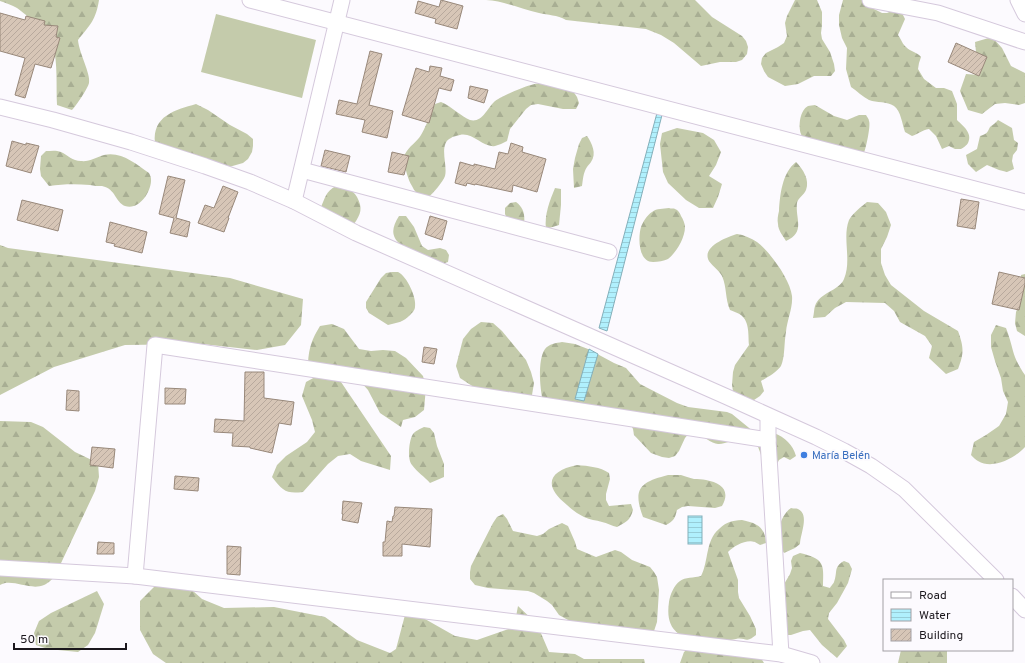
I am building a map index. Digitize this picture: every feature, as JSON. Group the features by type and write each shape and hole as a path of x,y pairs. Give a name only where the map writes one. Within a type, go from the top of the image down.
{"street":[{"path":"250,0 1025,202"},
{"path":"294,201 342,0"},
{"path":"870,0 938,13 1025,42"},
{"path":"1018,0 1025,14"},
{"path":"0,107 131,142 250,182 294,201 356,233 844,451 871,466 904,489 995,579"},
{"path":"302,170 609,252"},
{"path":"135,576 155,345 768,440"},
{"path":"768,416 768,440 781,654"},
{"path":"0,568 135,576 781,654 812,663"},
{"path":"1013,597 1025,610"}],"green space":[{"path":"0,0 99,0 94,17 78,40 88,74 89,83 82,97 72,110 57,105 55,52 48,36 17,8"},
{"path":"486,0 695,0 712,17 742,36 748,47 747,54 742,60 736,62 720,62 701,66 674,43 661,35 646,29 566,20 506,3"},
{"path":"795,0 817,0 822,12 822,39 830,52 835,71 831,76 814,76 798,84 785,86 768,77 761,64 762,58 766,53 784,43 787,36 785,23"},
{"path":"843,0 871,0 874,9 882,13 887,13 894,10 901,11 905,19 898,35 905,46 921,57 918,69 924,79 936,88 944,88 952,91 957,104 957,120 967,130 969,136 968,143 965,146 961,149 955,149 949,146 942,149 936,136 929,129 912,136 905,132 900,114 894,106 888,103 869,100 851,87 846,69 847,48 842,38 839,25 839,15"},
{"path":"216,14 316,40 302,98 201,72"},
{"path":"992,37 1002,48 1011,66 1025,73 1025,103 1019,105 1005,103 995,104 982,114 968,110 960,91 966,74 979,75 982,65 976,52 975,42"},
{"path":"549,83 573,91 579,103 576,109 563,109 538,104 531,105 510,129 507,141 500,145 486,145 465,135 453,137 447,141 445,145 444,155 446,171 442,181 428,198 421,198 415,191 407,175 404,157 407,151 421,135 435,104 441,102 467,119 474,120 484,115 494,102 506,95 533,84"},
{"path":"196,104 253,139 252,152 248,159 243,163 229,167 209,169 155,143 157,126 161,120 173,112"},
{"path":"815,105 834,116 847,120 859,115 866,115 869,120 869,127 864,153 805,139 800,131 801,115 805,108"},
{"path":"998,120 1012,128 1014,140 1018,143 1017,150 1013,155 1012,161 1014,169 1007,172 987,165 976,172 968,164 966,155 977,149 980,136 984,135"},
{"path":"677,128 703,133 714,140 721,152 716,165 709,176 722,184 713,208 699,208 686,200 668,183 663,172 660,144 662,133"},
{"path":"587,136 591,142 594,156 591,163 587,166 583,176 582,186 574,188 573,169 575,158 582,138"},
{"path":"46,151 59,151 78,161 87,161 110,154 116,155 134,162 149,173 151,177 151,184 144,199 135,206 130,207 119,202 110,190 102,186 75,184 49,186 41,176 40,169 41,156"},
{"path":"796,162 805,175 807,186 805,192 797,203 798,229 796,234 786,241 778,226 780,198 785,178 791,167"},
{"path":"336,186 349,189 359,201 361,208 354,224 321,207 328,192"},
{"path":"555,188 561,189 559,225 546,229 549,203"},
{"path":"516,202 521,207 523,212 524,225 510,226 505,214 505,208 510,203"},
{"path":"867,202 878,203 886,212 891,225 881,249 881,263 885,275 891,285 924,311 958,331 962,350 958,369 946,374 929,358 932,346 925,336 900,322 894,311 885,303 846,302 835,308 825,317 813,318 817,301 842,283 844,279 847,264 846,234 849,220"},
{"path":"669,208 678,211 684,222 685,231 682,240 677,249 668,259 657,262 648,261 644,258 640,248 641,227 645,219 652,212 658,209"},
{"path":"399,216 406,216 414,227 422,246 428,250 440,248 446,250 449,255 448,262 442,264 397,242 393,231"},
{"path":"737,234 755,241 768,252 779,266 788,282 792,296 792,305 781,366 761,381 764,391 760,396 754,400 748,401 737,397 733,391 732,385 735,365 749,345 746,321 741,315 730,310 722,276 709,261 707,256 709,251 716,243"},
{"path":"0,245 8,248 230,278 303,299 301,325 285,345 257,350 202,344 125,345 54,367 0,395"},
{"path":"398,272 408,282 413,293 415,307 405,319 388,325 369,313 366,308 366,302 381,278 386,273"},
{"path":"1025,274 1025,336 1017,331 1015,323 1016,312 1022,297 1021,275"},
{"path":"481,322 493,323 502,331 526,360 534,383 528,406 492,399 460,378 456,366 463,339 471,329"},
{"path":"332,324 344,329 359,349 371,351 395,351 406,358 423,376 426,387 424,410 415,417 403,420 401,427 380,413 368,390 359,380 308,363 311,343 320,326"},
{"path":"996,325 1006,328 1015,357 1025,375 1025,447 1010,459 1003,462 990,464 978,461 971,455 974,442 999,426 1006,414 1008,402 1003,391 1001,378 991,347 991,335"},
{"path":"562,342 575,344 588,349 626,368 640,384 677,403 688,407 732,414 754,432 746,428 741,436 731,441 716,444 696,431 690,432 675,456 669,458 651,453 634,435 630,423 620,411 615,408 572,415 552,414 544,405 540,384 540,368 542,354 545,349 548,346"},
{"path":"317,376 330,377 341,382 391,456 390,470 361,461 350,454 338,456 328,464 303,492 289,492 279,486 272,477 277,465 286,456 307,442 315,432 312,420 302,396 306,382"},
{"path":"0,421 31,422 43,427 75,452 98,463 99,477 95,491 54,578 39,586 33,587 10,583 0,585"},
{"path":"424,427 430,428 434,433 444,464 444,477 430,483 414,468 409,458 410,441 413,434"},
{"path":"774,433 788,442 793,448 796,456 790,460 784,457 779,460 773,472 764,463 757,444"},
{"path":"577,465 598,468 609,473 610,479 606,500 609,506 631,504 633,510 627,521 617,527 604,522 588,519 575,512 559,498 554,492 552,480 560,471"},
{"path":"668,475 681,475 694,479 703,479 720,485 725,492 725,500 722,506 715,508 682,507 677,510 672,521 666,525 643,517 638,499 641,488 651,480"},
{"path":"791,508 802,512 804,525 800,544 784,553 779,542 779,529 783,517"},
{"path":"503,514 513,531 537,536 562,523 568,526 577,549 596,557 615,550 621,552 632,560 650,567 657,577 659,590 657,622 653,634 586,630 559,615 552,605 534,593 528,591 488,588 475,585 470,579 471,566 493,523 497,517"},
{"path":"742,520 756,524 762,529 766,543 760,545 752,541 748,541 733,547 728,552 738,580 739,598 756,629 756,635 747,640 733,639 715,643 694,640 680,635 675,631 669,619 669,602 673,590 682,580 701,576 711,539 719,529 727,523"},
{"path":"800,553 814,557 821,563 823,572 823,586 830,588 834,583 838,565 844,561 849,563 852,569 848,583 837,603 829,613 828,619 847,646 837,658 822,645 810,630 785,635 771,622 771,615 780,591 792,568 791,561 793,556"},
{"path":"158,583 184,583 202,599 224,608 274,607 325,617 357,640 390,653 396,649 405,615 425,619 455,636 477,640 514,627 518,606 537,624 549,652 575,654 584,659 644,659 645,663 166,663 153,654 140,630 140,601"},
{"path":"97,591 104,604 95,633 88,645 78,652 48,649 36,645 34,633 39,621 51,613"},
{"path":"689,648 761,658 764,663 680,663 684,652"},
{"path":"901,651 947,651 947,663 898,663"}],"water":[{"path":"657,113 662,115 607,331 599,328"},
{"path":"589,349 598,354 584,401 575,399"},
{"path":"688,516 702,516 702,544 688,544"}],"building":[{"path":"441,0 463,6 457,29 435,23 436,19 415,13 418,1 439,7"},
{"path":"0,13 25,20 26,16 45,21 44,25 58,26 56,37 60,38 51,68 35,64 25,98 15,95 25,58 0,51"},
{"path":"956,43 987,57 979,76 948,62"},
{"path":"370,51 382,54 369,105 393,111 387,138 362,132 365,120 336,114 339,100 357,104"},
{"path":"430,66 442,68 440,76 454,80 451,91 439,88 429,123 402,115 416,68 429,72"},
{"path":"470,86 488,90 484,103 468,98"},
{"path":"12,141 26,145 26,143 39,146 31,173 6,166"},
{"path":"511,143 523,147 522,152 546,159 537,192 513,185 512,192 475,184 467,183 466,186 455,183 460,162 495,169 499,152 508,154"},
{"path":"325,150 350,156 346,172 321,166"},
{"path":"392,152 409,156 404,175 388,172"},
{"path":"168,176 185,180 176,218 190,222 187,237 170,233 174,218 159,214"},
{"path":"223,186 238,192 224,232 198,223 205,205 214,208"},
{"path":"961,199 979,202 975,229 957,226"},
{"path":"22,200 63,210 58,231 17,220"},
{"path":"430,216 447,221 442,240 425,234"},
{"path":"110,222 147,232 142,253 114,246 115,244 106,242"},
{"path":"999,272 1025,278 1019,310 992,304"},
{"path":"424,347 437,349 434,364 422,362"},
{"path":"245,372 264,372 264,398 294,402 291,425 279,423 272,453 250,447 232,446 233,433 214,432 215,419 244,421"},
{"path":"165,388 186,389 185,404 165,404"},
{"path":"67,390 79,391 79,411 66,410"},
{"path":"92,447 115,449 113,468 90,465"},
{"path":"175,476 199,478 198,491 174,489"},
{"path":"343,501 362,503 358,523 342,520"},
{"path":"395,507 432,509 430,547 402,544 402,556 383,556 383,542 385,542 387,521 392,522"},
{"path":"98,542 114,543 114,554 97,554"},
{"path":"227,546 241,547 240,575 227,574"}],"place":[{"name":"María Belén","path":"804,455"}]}
